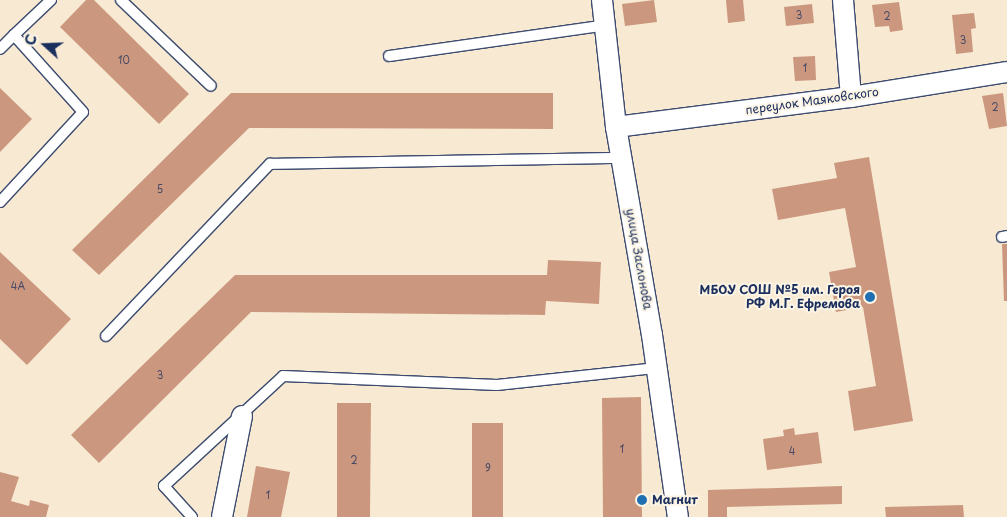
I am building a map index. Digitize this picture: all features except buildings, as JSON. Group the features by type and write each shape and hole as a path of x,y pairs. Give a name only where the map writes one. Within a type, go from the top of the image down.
{"street":[{"name":"улица Заслонова","path":"602,0 616,127 657,368 678,517"},
{"path":"843,0 851,96"},
{"name":"переулок Маяковского","path":"616,127 851,96 1007,72"},
{"path":"222,517 242,416"}],"lane":[{"path":"0,49 52,0"},
{"path":"121,0 211,86"},
{"path":"389,56 606,25"},
{"path":"0,202 83,112 14,35"},
{"path":"106,336 270,164 621,158"},
{"path":"192,517 164,486 242,416 282,376 497,385 657,368"}],"place":[{"name":"МБОУ СОШ №5 им. Героя РФ М.Г. Ефремова","path":"870,297"},
{"name":"Магнит","path":"642,500"}]}
